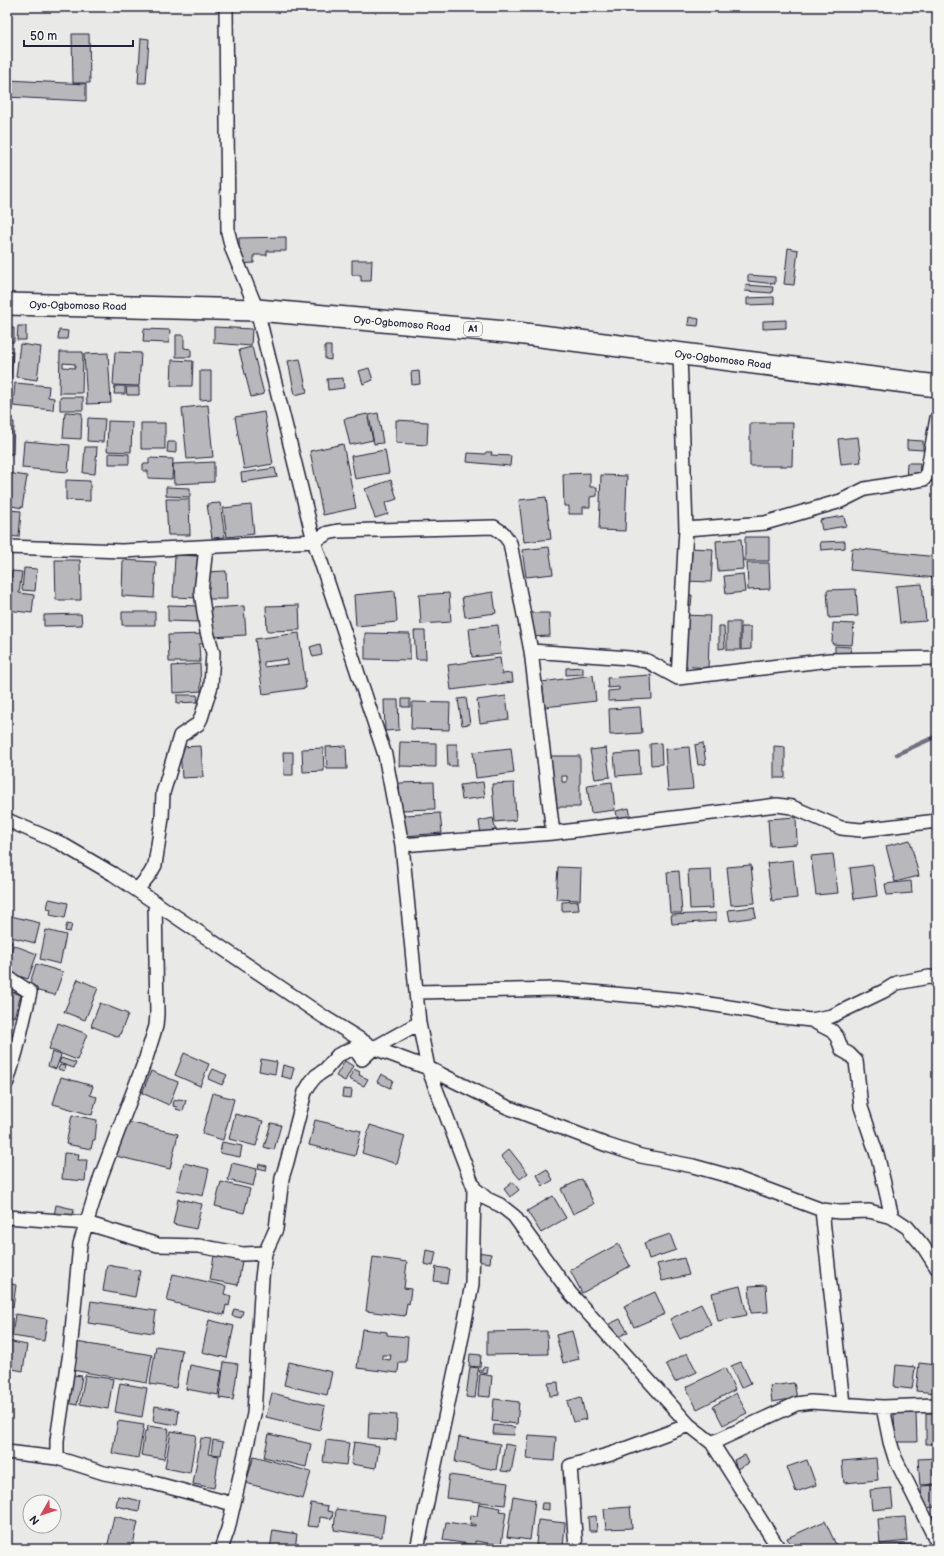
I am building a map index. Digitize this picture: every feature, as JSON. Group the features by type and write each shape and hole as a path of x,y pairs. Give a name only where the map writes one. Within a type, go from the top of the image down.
{"highway":[{"name":"Oyo-Ogbomoso Road","path":"7,304 257,310 518,333 937,386"}],"street":[{"path":"226,7 228,232 232,250 257,310 314,541 385,755 402,845 419,1023 428,1068 474,1188 472,1284 459,1352 416,1549"},
{"path":"678,678 686,529 680,354"},
{"path":"686,529 765,522 841,501 865,489 924,479 928,474 937,418"},
{"path":"7,547 122,551 314,541 328,533 338,531 494,527 503,533 510,543 531,650 552,833"},
{"path":"137,890 150,874 155,865 162,818 164,788 180,736 198,724 211,686 214,653 207,632 201,592 206,546"},
{"path":"531,650 629,658 647,661 678,678 830,660 937,658"},
{"path":"402,845 552,833 777,805 792,807 841,828 861,830 937,821"},
{"path":"7,820 60,843 82,855 155,902 324,1017 374,1048 428,1068 507,1107 607,1145 641,1156 693,1166 733,1177 822,1210 840,1212 869,1211 892,1218 907,1227 931,1257 937,1268"},
{"path":"57,1458 57,1440 70,1352 77,1263 80,1244 101,1176 146,1058 156,1026 155,902"},
{"path":"7,977 30,992 24,1021 7,1082"},
{"path":"416,992 556,989 682,1000 748,1010 774,1016 811,1020 832,1016 884,991 897,983 928,977 937,978"},
{"path":"811,1020 832,1031 837,1036 842,1050 856,1060 861,1107 878,1158 892,1218"},
{"path":"221,1549 228,1529 254,1414 262,1278 265,1253 276,1229 282,1178 288,1162 305,1092 316,1076 325,1070 338,1055 354,1048 362,1059 374,1048 419,1023"},
{"path":"474,1188 487,1199 500,1205 514,1216 570,1293 689,1425 712,1444 779,1549"},
{"path":"822,1210 843,1404"},
{"path":"7,1217 86,1223 158,1245 199,1246 243,1254 265,1253"},
{"path":"712,1444 796,1404 811,1402 883,1406 937,1405"},
{"path":"883,1406 890,1442 895,1458 932,1518 937,1542"},
{"path":"576,1549 570,1466 610,1454 689,1425"},
{"path":"7,1452 57,1458 104,1473 146,1481 233,1504"}],"building":[{"path":"72,34 89,34 90,83 73,83"},
{"path":"141,38 149,39 146,83 138,83"},
{"path":"8,80 86,84 86,101 7,97"},
{"path":"286,237 286,251 267,251 267,255 254,255 254,263 239,264 239,238"},
{"path":"788,248 798,250 794,285 784,284"},
{"path":"352,260 372,260 371,281 361,281 361,275 352,275"},
{"path":"748,275 775,277 775,284 748,281"},
{"path":"746,285 773,287 772,293 745,291"},
{"path":"774,297 774,304 747,305 747,298"},
{"path":"689,317 699,319 698,326 688,325"},
{"path":"786,320 786,328 763,329 763,321"},
{"path":"18,326 26,326 26,340 17,340"},
{"path":"214,327 252,329 251,346 214,343"},
{"path":"7,328 14,328 14,342 7,342"},
{"path":"144,329 170,330 169,343 143,342"},
{"path":"59,330 68,331 67,339 58,339"},
{"path":"176,335 184,335 184,348 191,349 191,357 176,357"},
{"path":"20,344 41,347 37,380 16,377"},
{"path":"325,346 331,346 331,360 325,359"},
{"path":"252,347 264,394 251,397 239,350"},
{"path":"7,350 13,351 10,391 7,391"},
{"path":"60,352 83,352 82,393 59,393","holes":["63,363 75,364 75,368 63,367"]},
{"path":"115,352 141,353 139,386 113,385"},
{"path":"108,353 111,403 87,404 84,354"},
{"path":"300,359 307,392 295,395 288,361"},
{"path":"172,360 193,361 192,386 171,386"},
{"path":"369,368 373,380 363,384 359,371"},
{"path":"200,371 211,371 211,399 200,400"},
{"path":"419,371 420,384 412,385 411,372"},
{"path":"343,378 344,388 328,390 327,379"},
{"path":"15,383 49,386 48,397 54,398 53,410 13,406"},
{"path":"115,386 125,386 125,394 114,394"},
{"path":"126,387 139,387 139,395 127,395"},
{"path":"60,397 83,397 83,410 60,410"},
{"path":"208,405 213,457 187,459 182,408"},
{"path":"65,412 82,413 81,439 63,438"},
{"path":"264,412 273,464 244,469 235,417"},
{"path":"378,413 383,443 374,444 369,415"},
{"path":"367,414 373,440 350,445 344,419"},
{"path":"88,418 105,419 103,442 87,441"},
{"path":"396,420 428,422 427,445 396,443"},
{"path":"108,421 132,422 131,452 107,451"},
{"path":"7,422 14,422 13,454 7,454"},
{"path":"141,423 165,423 165,449 141,449"},
{"path":"750,423 793,423 792,466 750,466"},
{"path":"858,437 861,462 841,464 838,439"},
{"path":"907,440 923,441 923,450 907,449"},
{"path":"24,441 70,445 68,472 22,468"},
{"path":"168,442 176,442 176,453 167,452"},
{"path":"343,444 356,508 323,515 310,451"},
{"path":"85,447 97,447 95,474 83,473"},
{"path":"937,449 937,482 928,481"},
{"path":"385,450 389,473 355,479 351,456"},
{"path":"486,452 492,452 491,455 511,456 510,466 467,462 468,453 485,454"},
{"path":"109,453 129,454 129,464 109,464"},
{"path":"149,458 173,459 172,479 148,478 148,471 143,471 143,464 149,464"},
{"path":"214,462 214,482 174,484 173,464"},
{"path":"907,463 920,463 919,482 906,481"},
{"path":"275,468 277,477 242,482 241,473"},
{"path":"7,473 27,476 22,508 7,505"},
{"path":"590,473 590,487 597,487 597,496 590,497 590,507 583,507 583,514 569,514 569,506 564,506 563,474"},
{"path":"601,475 627,476 625,531 599,530"},
{"path":"66,480 90,481 90,501 66,500"},
{"path":"391,480 397,499 385,503 388,514 375,518 365,489"},
{"path":"166,487 190,488 190,497 166,496"},
{"path":"546,497 551,539 524,542 519,500"},
{"path":"166,499 189,499 190,535 168,535"},
{"path":"220,503 225,537 212,538 207,504"},
{"path":"251,505 254,534 227,537 223,508"},
{"path":"7,510 21,511 19,537 7,536"},
{"path":"844,516 846,526 822,530 820,520"},
{"path":"936,526 937,535 935,535"},
{"path":"745,537 769,537 769,561 745,561"},
{"path":"741,539 743,569 718,571 716,541"},
{"path":"845,541 845,548 821,550 820,542"},
{"path":"549,547 553,574 526,577 522,550"},
{"path":"687,548 713,549 711,582 686,581"},
{"path":"852,548 937,557 937,578 850,570"},
{"path":"175,555 199,556 198,598 173,597"},
{"path":"55,560 80,560 81,600 56,600"},
{"path":"123,560 156,562 154,598 122,596"},
{"path":"747,563 769,563 770,589 748,590"},
{"path":"24,568 37,569 35,591 22,590"},
{"path":"12,571 22,572 19,593 34,595 32,613 7,610"},
{"path":"226,571 227,599 208,599 206,572"},
{"path":"743,574 745,592 726,594 724,576"},
{"path":"922,584 926,621 900,623 896,586"},
{"path":"856,589 858,616 829,618 827,590"},
{"path":"395,591 397,622 356,626 354,595"},
{"path":"493,592 496,613 465,617 462,597"},
{"path":"449,593 451,622 421,624 419,595"},
{"path":"685,595 692,595 691,606 685,605"},
{"path":"168,605 199,606 198,622 168,621"},
{"path":"299,605 300,630 267,631 266,606"},
{"path":"244,606 246,635 212,637 210,608"},
{"path":"122,612 155,612 155,625 122,625"},
{"path":"527,613 549,613 550,636 528,637"},
{"path":"81,614 82,625 44,626 44,615"},
{"path":"683,615 710,616 708,668 682,666"},
{"path":"727,622 740,622 740,650 727,650"},
{"path":"833,623 854,624 852,645 832,644"},
{"path":"498,625 501,654 472,657 469,628"},
{"path":"719,626 724,626 725,648 719,649"},
{"path":"741,627 751,627 751,649 741,650"},
{"path":"414,631 425,631 426,659 416,659"},
{"path":"299,633 306,688 263,694 255,639","holes":["287,659 288,664 264,667 264,662"]},
{"path":"365,633 410,634 410,660 365,659"},
{"path":"206,634 206,644 199,644 200,662 169,662 168,635"},
{"path":"320,644 322,655 313,657 310,647"},
{"path":"835,646 851,647 850,657 835,656"},
{"path":"500,658 502,674 512,673 513,682 451,690 448,665"},
{"path":"200,664 201,691 173,693 172,666"},
{"path":"583,667 583,674 566,675 566,668"},
{"path":"593,675 596,701 545,707 542,682"},
{"path":"651,675 652,699 608,701 608,691 619,690 619,687 608,688 607,678"},
{"path":"177,695 197,695 198,702 177,703"},
{"path":"506,696 509,719 480,723 477,700"},
{"path":"466,698 470,724 462,725 458,699"},
{"path":"402,699 410,699 410,707 402,707"},
{"path":"384,700 398,700 399,730 385,731"},
{"path":"412,702 450,703 449,730 411,729"},
{"path":"640,707 642,733 610,735 609,709"},
{"path":"400,742 436,743 436,767 399,766"},
{"path":"661,743 662,764 651,765 650,744"},
{"path":"703,743 706,764 698,765 695,745"},
{"path":"447,744 457,744 457,766 448,766"},
{"path":"201,746 203,777 182,778 180,747"},
{"path":"346,746 347,769 327,769 326,747"},
{"path":"774,746 785,747 785,778 774,778"},
{"path":"689,747 693,789 668,791 665,749"},
{"path":"323,748 324,771 303,772 302,749"},
{"path":"511,748 514,773 476,778 473,752"},
{"path":"606,748 610,777 595,779 590,750"},
{"path":"283,752 293,752 293,775 284,775"},
{"path":"639,752 640,774 616,776 614,754"},
{"path":"551,756 580,756 580,807 551,807","holes":["562,776 567,776 567,782 562,782"]},
{"path":"434,782 435,809 400,810 399,783"},
{"path":"483,782 485,797 462,800 460,785"},
{"path":"612,782 615,810 591,813 587,785"},
{"path":"514,783 516,820 495,822 492,784"},
{"path":"629,808 631,818 618,822 616,811"},
{"path":"440,813 442,833 405,836 404,815"},
{"path":"796,817 797,844 770,846 768,819"},
{"path":"493,818 496,833 481,835 479,821"},
{"path":"910,840 919,876 895,882 886,846"},
{"path":"833,854 838,893 816,895 811,856"},
{"path":"793,860 797,898 772,901 767,863"},
{"path":"751,865 755,903 731,905 727,867"},
{"path":"873,865 877,896 854,899 850,868"},
{"path":"558,867 581,868 580,900 556,899"},
{"path":"711,869 713,908 690,909 688,870"},
{"path":"679,871 682,913 670,913 667,872"},
{"path":"911,881 912,893 887,895 885,884"},
{"path":"49,899 68,903 65,918 50,915 51,909 47,908"},
{"path":"578,901 579,910 562,911 562,902"},
{"path":"754,907 756,917 730,921 728,910"},
{"path":"716,913 716,921 672,924 671,915"},
{"path":"11,916 40,923 35,943 7,936"},
{"path":"67,924 72,925 70,932 65,931"},
{"path":"46,930 66,935 60,964 40,959"},
{"path":"7,940 12,942 9,950 7,950"},
{"path":"13,945 37,954 28,979 7,972 7,963"},
{"path":"36,964 63,972 55,995 34,990 29,986"},
{"path":"78,979 98,988 85,1020 64,1012"},
{"path":"7,990 21,995 14,1017 7,1014"},
{"path":"100,1003 128,1014 119,1037 91,1026"},
{"path":"58,1023 87,1034 77,1060 49,1049"},
{"path":"52,1052 61,1055 56,1069 48,1066"},
{"path":"184,1053 209,1064 200,1086 175,1075"},
{"path":"61,1058 76,1063 74,1068 59,1063"},
{"path":"261,1059 277,1062 275,1074 259,1071"},
{"path":"345,1061 353,1066 345,1081 336,1076"},
{"path":"60,1065 66,1066 64,1071 58,1069"},
{"path":"283,1065 294,1068 291,1079 281,1076"},
{"path":"213,1069 227,1075 222,1085 208,1079"},
{"path":"354,1069 360,1072 359,1075 368,1079 364,1086 349,1079"},
{"path":"151,1071 178,1082 169,1105 142,1093"},
{"path":"381,1074 393,1080 390,1088 377,1082"},
{"path":"61,1077 93,1086 90,1095 97,1097 92,1115 53,1104"},
{"path":"343,1089 352,1090 351,1098 342,1097"},
{"path":"213,1093 234,1099 223,1140 202,1134"},
{"path":"178,1099 186,1100 183,1111 176,1109 177,1107 173,1106 174,1100 178,1101"},
{"path":"235,1114 263,1121 256,1146 229,1139"},
{"path":"72,1115 97,1120 95,1140 93,1140 91,1149 66,1144"},
{"path":"315,1120 361,1131 355,1156 309,1145"},
{"path":"124,1121 178,1134 170,1169 116,1156"},
{"path":"271,1123 281,1125 274,1150 264,1147"},
{"path":"370,1125 405,1136 397,1164 362,1153"},
{"path":"222,1142 242,1146 240,1157 220,1153"},
{"path":"509,1149 528,1173 520,1179 501,1156"},
{"path":"64,1153 79,1154 78,1160 87,1160 85,1181 62,1179"},
{"path":"184,1163 209,1169 203,1196 177,1190"},
{"path":"232,1163 257,1169 253,1186 228,1180"},
{"path":"259,1164 267,1166 266,1170 258,1168"},
{"path":"547,1169 553,1180 543,1186 537,1175"},
{"path":"582,1179 594,1204 573,1214 561,1189"},
{"path":"221,1182 250,1189 244,1213 215,1206"},
{"path":"513,1182 519,1190 510,1197 504,1189"},
{"path":"553,1196 566,1218 541,1233 527,1211"},
{"path":"178,1199 202,1204 196,1229 173,1224"},
{"path":"56,1205 74,1209 72,1220 54,1216"},
{"path":"670,1234 676,1250 649,1259 644,1243"},
{"path":"618,1244 630,1266 582,1293 570,1270"},
{"path":"426,1250 436,1252 433,1266 424,1264"},
{"path":"477,1252 491,1254 490,1263 476,1261"},
{"path":"214,1256 242,1261 238,1285 210,1280"},
{"path":"373,1257 407,1262 404,1288 411,1289 409,1304 407,1303 405,1316 366,1311"},
{"path":"684,1258 689,1275 662,1281 657,1264"},
{"path":"107,1265 140,1271 135,1297 103,1291"},
{"path":"436,1267 449,1269 447,1283 434,1281"},
{"path":"173,1274 226,1286 224,1294 231,1296 229,1306 226,1305 224,1315 167,1301"},
{"path":"7,1283 16,1285 13,1307 7,1306"},
{"path":"766,1285 768,1312 751,1313 749,1286"},
{"path":"740,1286 747,1315 718,1321 712,1293"},
{"path":"655,1292 665,1314 634,1327 624,1306"},
{"path":"91,1301 156,1311 153,1333 88,1323"},
{"path":"701,1304 711,1324 680,1339 670,1319"},
{"path":"234,1309 243,1311 241,1318 232,1316"},
{"path":"15,1314 47,1319 44,1341 12,1336"},
{"path":"620,1319 628,1332 614,1339 607,1325"},
{"path":"209,1320 234,1326 227,1358 202,1352"},
{"path":"362,1329 387,1332 387,1335 408,1337 406,1362 399,1362 398,1373 357,1368","holes":["382,1355 391,1355 390,1360 382,1359"]},
{"path":"547,1331 548,1354 487,1355 487,1332"},
{"path":"572,1331 579,1359 563,1363 556,1335"},
{"path":"7,1341 27,1345 23,1371 7,1368"},
{"path":"76,1342 152,1355 147,1383 72,1370"},
{"path":"156,1346 182,1350 176,1388 150,1384"},
{"path":"687,1353 697,1372 675,1382 666,1364"},
{"path":"470,1354 481,1355 480,1367 469,1366"},
{"path":"224,1362 238,1364 233,1400 219,1398"},
{"path":"289,1362 332,1372 327,1395 284,1385"},
{"path":"741,1362 751,1383 741,1388 731,1366"},
{"path":"919,1363 937,1365 937,1393 916,1391"},
{"path":"190,1365 222,1371 218,1395 186,1389"},
{"path":"896,1365 915,1367 912,1389 894,1387"},
{"path":"470,1367 479,1368 475,1398 466,1397"},
{"path":"483,1367 488,1368 487,1374 479,1372"},
{"path":"725,1368 735,1390 697,1409 686,1387"},
{"path":"480,1374 492,1376 490,1397 478,1396"},
{"path":"73,1375 82,1376 77,1405 68,1403"},
{"path":"85,1375 113,1379 108,1409 80,1404"},
{"path":"558,1382 559,1395 550,1396 548,1383"},
{"path":"120,1383 147,1388 142,1417 115,1412"},
{"path":"794,1383 797,1398 772,1402 770,1386"},
{"path":"272,1393 325,1406 320,1430 266,1417"},
{"path":"736,1393 747,1413 723,1425 713,1406"},
{"path":"581,1397 586,1419 573,1422 567,1401"},
{"path":"494,1399 519,1402 517,1424 492,1421"},
{"path":"155,1406 179,1410 177,1425 153,1421"},
{"path":"369,1413 397,1415 396,1440 368,1438"},
{"path":"894,1413 916,1413 917,1442 895,1442"},
{"path":"926,1413 937,1413 937,1444 926,1444"},
{"path":"118,1421 144,1425 138,1458 112,1453"},
{"path":"494,1425 515,1427 514,1435 493,1434"},
{"path":"148,1426 169,1429 164,1459 141,1455 145,1431 147,1431"},
{"path":"171,1431 196,1435 190,1473 165,1468"},
{"path":"269,1434 311,1444 306,1467 264,1457"},
{"path":"529,1435 556,1437 554,1461 527,1459"},
{"path":"459,1437 500,1444 496,1470 455,1462"},
{"path":"201,1438 211,1439 208,1454 219,1456 214,1488 193,1484"},
{"path":"213,1440 223,1442 221,1455 211,1454"},
{"path":"326,1440 349,1443 346,1465 323,1462"},
{"path":"354,1442 379,1446 376,1468 351,1464"},
{"path":"505,1444 516,1446 511,1472 501,1471"},
{"path":"745,1455 749,1463 737,1469 734,1460"},
{"path":"254,1456 311,1472 303,1499 246,1483"},
{"path":"876,1458 878,1480 844,1483 842,1461"},
{"path":"937,1458 937,1484 920,1485 918,1459"},
{"path":"807,1460 816,1485 796,1492 787,1467"},
{"path":"449,1475 508,1483 505,1505 446,1498"},
{"path":"937,1485 937,1507 922,1508 921,1486"},
{"path":"891,1488 893,1508 872,1510 870,1490"},
{"path":"118,1496 141,1501 139,1511 116,1506"},
{"path":"513,1496 535,1500 530,1540 507,1537"},
{"path":"311,1503 328,1506 327,1511 333,1512 332,1519 320,1517 319,1527 307,1526"},
{"path":"542,1503 549,1503 549,1510 541,1509"},
{"path":"479,1504 501,1508 500,1511 506,1512 501,1545 475,1541 475,1545 443,1540 446,1522 475,1526 475,1524 470,1524 471,1515 477,1516"},
{"path":"630,1507 632,1528 606,1529 604,1509"},
{"path":"336,1509 385,1515 382,1537 334,1530"},
{"path":"114,1516 138,1522 132,1549 107,1549"},
{"path":"596,1516 597,1531 589,1531 588,1517"},
{"path":"905,1517 907,1541 880,1544 878,1519"},
{"path":"538,1520 565,1523 563,1549 536,1546"},
{"path":"825,1521 837,1547 832,1549 792,1549 787,1538"},
{"path":"273,1530 297,1534 295,1549 270,1549"},
{"path":"915,1544 915,1549 868,1549 868,1546"},
{"path":"434,1545 468,1549 434,1549"}],"waterway":[{"path":"897,754 937,736"}]}
